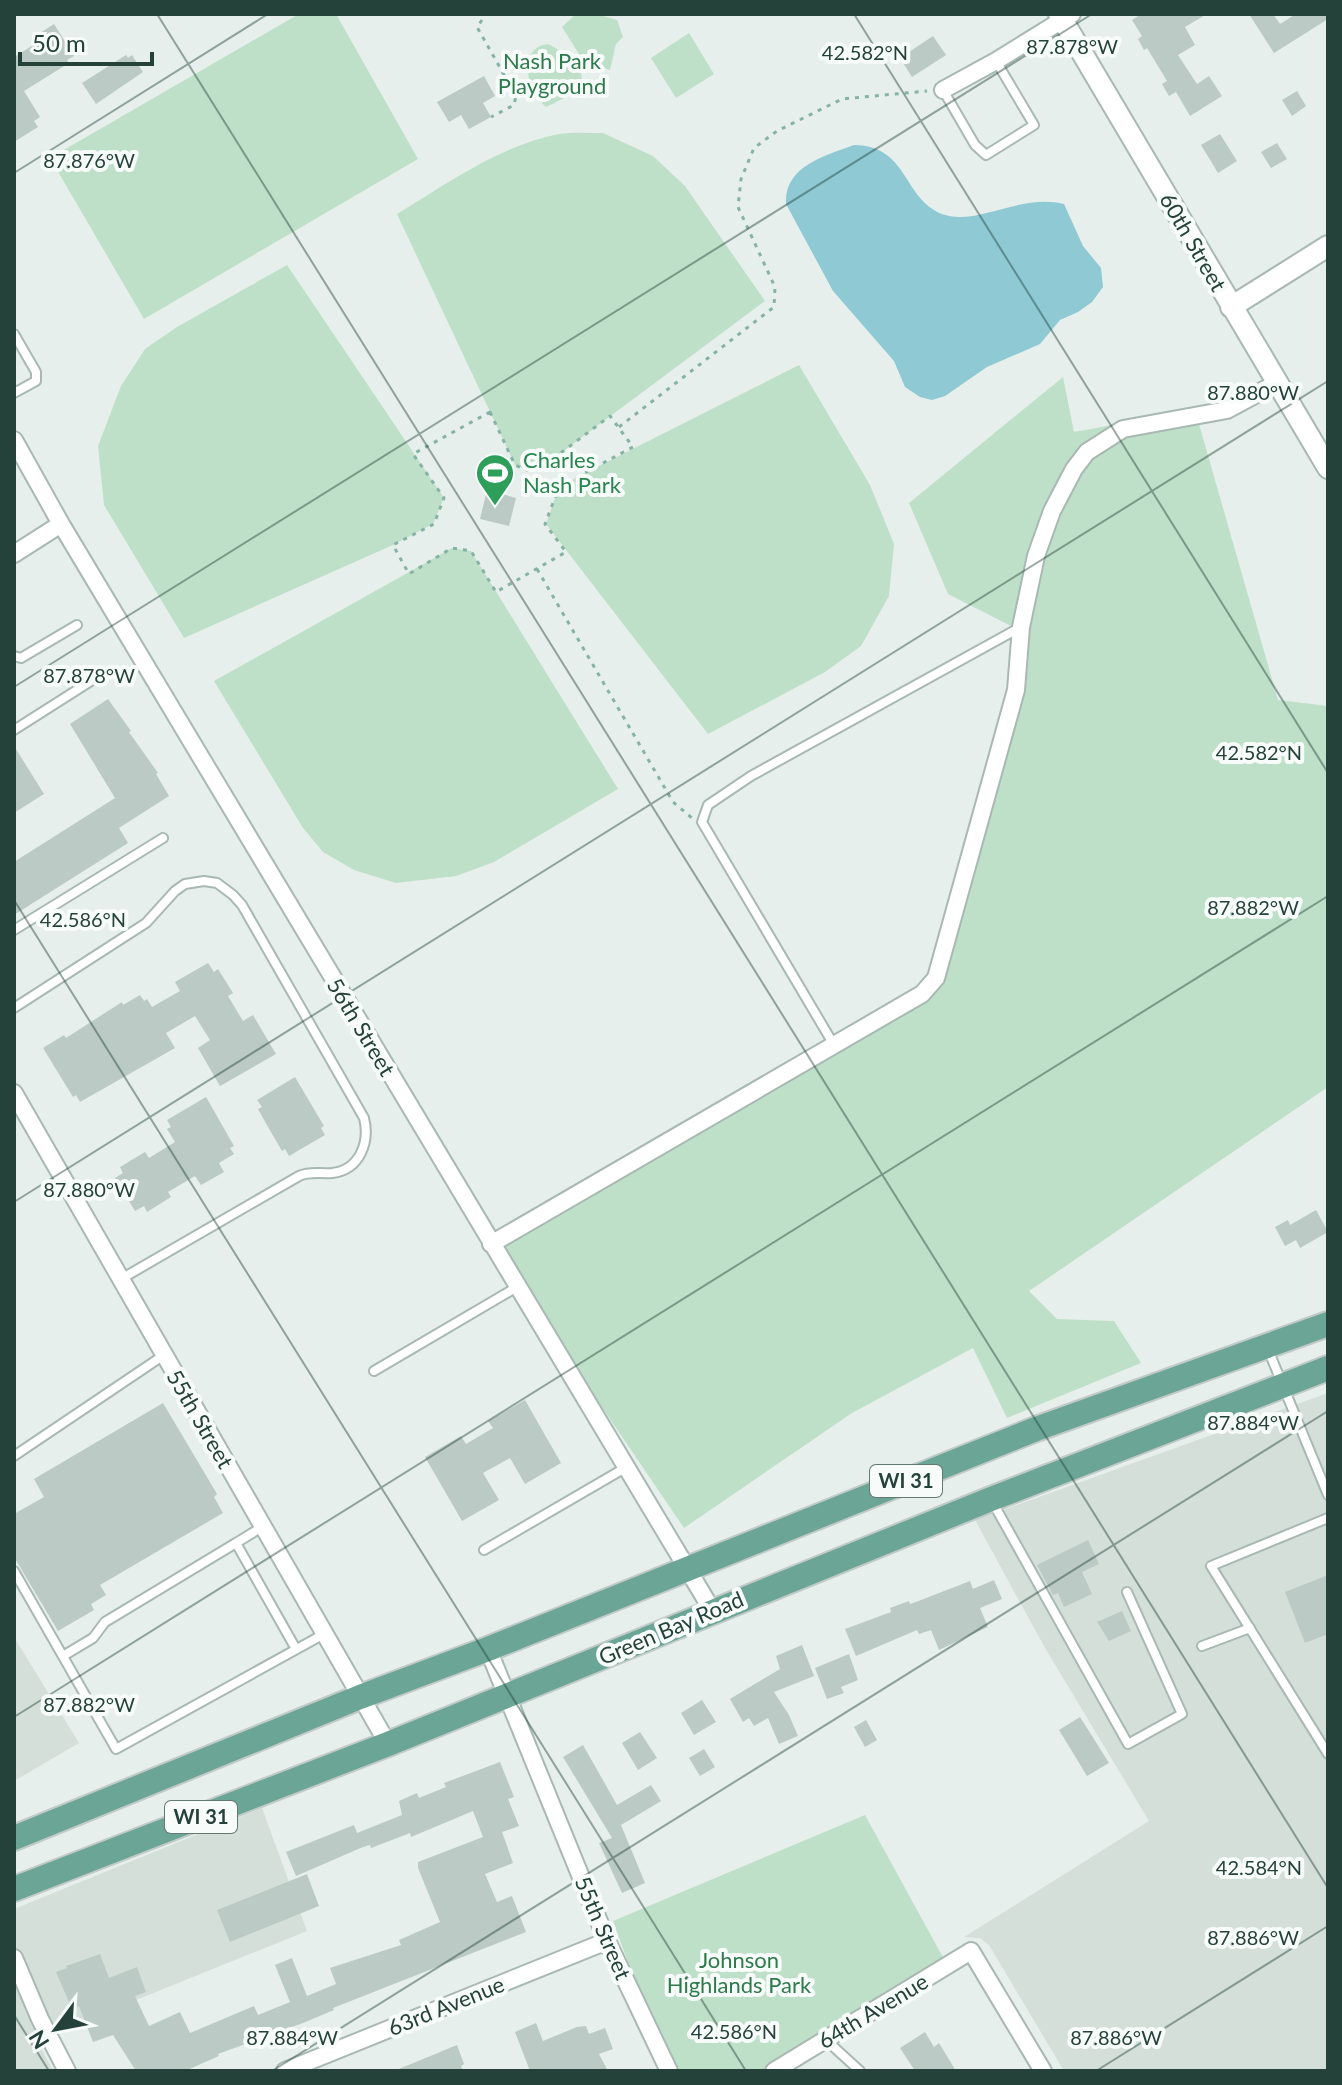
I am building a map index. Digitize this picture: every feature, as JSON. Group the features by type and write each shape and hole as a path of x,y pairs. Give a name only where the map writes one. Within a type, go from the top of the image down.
{"main road":[{"name":"WI 31","path":"14,1838 1036,1429 1328,1324"},
{"name":"Green Bay Road","path":"14,1889 388,1744 712,1610 1328,1368"}],"street":[{"path":"943,90 996,61 1064,16"},
{"name":"60th Street","path":"1064,16 1231,307 1328,468"},
{"path":"1231,307 1328,246"},
{"path":"491,1244 922,994 936,978 1016,690 1021,627 1036,556 1052,511 1074,469 1087,452 1104,438 1123,429 1227,410 1277,383"},
{"name":"56th Street","path":"14,440 61,524 712,1610"},
{"path":"14,554 61,524"},
{"name":"55th Street","path":"14,1093 388,1744"},
{"name":"55th Street","path":"488,1649 607,1941 669,2071"},
{"name":"63rd Avenue","path":"285,2071 607,1941"},
{"name":"64th Avenue","path":"774,2071 971,1951 1043,2071"},
{"path":"14,1958 67,2071"}],"lane":[{"path":"943,90 975,145 986,155 1034,125 996,61"},
{"path":"14,334 36,372 36,381 14,393"},
{"path":"14,656 21,658 77,625"},
{"path":"834,1046 702,822 708,805 751,776 1021,627"},
{"path":"14,730 91,681"},
{"path":"14,930 163,838"},
{"path":"14,1008 146,923 185,884 204,881 217,883 242,905 364,1118 365,1143 361,1155 348,1167 331,1173 314,1172 299,1176 121,1280"},
{"path":"374,1371 517,1287"},
{"path":"1267,1346 1328,1495"},
{"path":"14,1456 164,1355"},
{"path":"484,1550 625,1468"},
{"path":"991,1499 1128,1744 1182,1714 1127,1592"},
{"path":"1328,1518 1211,1566 1328,1754"},
{"path":"63,1656 93,1638 105,1622 262,1527"},
{"path":"236,1543 296,1649"},
{"path":"14,1571 116,1749 324,1634"},
{"path":"1202,1646 1250,1628"},
{"path":"825,2039 860,2071"}],"path":[{"path":"482,20 477,27 516,96 514,105 491,117"},
{"path":"618,428 774,307 775,287 738,207 741,179 754,148 777,131 842,99 943,90"},
{"path":"490,412 515,465 527,470 550,461 610,416 618,428 633,447 575,478 556,495 545,524 566,552 496,592 471,551 452,548 409,574 393,545 434,524 444,498 413,454 490,412"},
{"path":"537,569 673,802 687,816 702,822"}],"shaded area":[{"path":"1328,1393 1328,2071 1064,2071 989,1945 980,1938 964,1937 1149,1821 1045,1648 975,1520"},
{"path":"14,1637 79,1743 14,1781"},
{"path":"262,1808 307,1931 37,2040 53,2071 14,2071 14,1909"}],"green space":[{"path":"299,14 336,14 418,159 144,319 50,158"},
{"name":"Nash Park Playground","path":"576,14 596,14 617,20 623,37 616,44 610,70 584,62 562,27"},
{"name":"Nash Park Playground","path":"689,33 714,74 676,98 651,58"},
{"name":"Nash Park Playground","path":"548,44 575,63 582,77 575,91 546,107 530,82 528,62 538,47"},
{"path":"603,133 653,156 685,186 765,301 550,461 527,470 515,465 397,214 475,167 516,147 559,134"},
{"path":"287,265 444,498 433,524 393,545 184,638 104,505 98,446 121,386 145,349 177,327"},
{"path":"799,365 870,485 894,544 889,596 861,646 825,672 708,734 546,524 556,495 575,478"},
{"path":"1063,377 1074,432 1195,410 1278,700 1328,706 1328,1087 1029,1291 1057,1319 1114,1321 1141,1363 1007,1418 973,1348 852,1413 684,1528 491,1244 936,979 1016,690 1015,628 948,594 909,503"},
{"path":"452,548 471,551 618,789 494,862 456,876 396,883 354,870 323,852 303,828 214,681"},
{"name":"Johnson Highlands Park","path":"865,1815 945,1961 763,2071 676,2071 654,2033 613,1921"}],"water":[{"path":"854,145 885,154 919,197 942,214 969,216 1031,203 1064,204 1083,246 1101,268 1103,287 1092,302 1060,320 1040,344 987,367 945,396 932,400 920,397 905,387 894,361 833,291 786,204 792,180 808,164"}],"building":[{"path":"1141,14 1207,14 1185,27 1195,45 1178,55 1197,84 1209,76 1222,96 1190,116 1176,92 1169,96 1162,84 1167,81 1138,39 1142,36 1132,20"},
{"path":"1249,14 1273,14 1280,24 1296,14 1328,14 1328,19 1274,53"},
{"path":"54,24 74,56 67,60 69,63 24,91 40,117 34,121 38,127 14,142 14,57 40,41 37,35"},
{"path":"933,36 946,55 912,77 900,58"},
{"path":"126,55 128,58 132,55 143,72 96,104 82,83"},
{"path":"484,76 495,96 483,103 491,117 469,129 461,115 449,122 437,102"},
{"path":"1297,91 1306,106 1292,116 1282,100"},
{"path":"1220,134 1237,161 1218,173 1201,145"},
{"path":"1277,143 1287,159 1271,168 1261,152"},
{"path":"487,490 516,498 509,526 480,519"},
{"path":"108,699 158,773 169,796 119,828 128,843 14,915 14,862 115,798 70,724"},
{"path":"14,746 44,794 14,813"},
{"path":"208,963 214,972 218,969 233,993 228,996 243,1021 253,1015 276,1054 220,1086 198,1048 210,1040 195,1016 166,1033 175,1048 80,1102 76,1095 73,1097 43,1048 64,1035 66,1038 122,1002 123,1005 140,995 152,1007 180,991 175,982"},
{"path":"295,1077 324,1126 321,1128 325,1135 289,1156 285,1149 282,1151 268,1127 258,1109 262,1107 257,1100"},
{"path":"206,1097 234,1146 230,1148 234,1154 219,1163 224,1172 201,1185 195,1176 168,1192 171,1197 147,1212 144,1206 135,1211 115,1178 123,1173 120,1167 145,1152 149,1158 175,1142 167,1129 171,1127 167,1120"},
{"path":"1316,1210 1328,1232 1300,1248 1296,1240 1285,1246 1275,1227 1288,1220 1290,1225"},
{"path":"525,1400 561,1463 525,1484 510,1458 483,1473 499,1500 462,1521 425,1457 461,1436 466,1444 493,1428 488,1421"},
{"path":"163,1403 217,1494 214,1497 223,1513 100,1585 106,1595 91,1604 94,1610 58,1631 14,1557 14,1514 44,1497 34,1479"},
{"path":"1088,1540 1099,1564 1082,1572 1092,1594 1064,1607 1058,1593 1053,1595 1037,1565"},
{"path":"1328,1575 1328,1634 1305,1643 1285,1592"},
{"path":"994,1580 1002,1599 980,1608 988,1627 939,1650 931,1630 919,1634 917,1630 856,1656 845,1629 891,1612 890,1608 909,1601 910,1604 970,1581 973,1589"},
{"path":"1122,1611 1131,1631 1109,1641 1097,1622"},
{"path":"802,1645 814,1676 774,1692 798,1736 779,1744 768,1718 754,1726 749,1718 743,1722 730,1699 780,1669 776,1656"},
{"path":"849,1654 858,1680 841,1687 844,1693 827,1699 815,1668"},
{"path":"702,1700 716,1722 694,1735 681,1713"},
{"path":"1080,1717 1109,1763 1087,1776 1059,1730"},
{"path":"866,1720 877,1740 865,1747 854,1727"},
{"path":"640,1732 657,1758 638,1770 622,1743"},
{"path":"583,1745 617,1805 651,1785 661,1801 621,1825 645,1883 622,1893 599,1843 612,1838 563,1757"},
{"path":"704,1749 715,1767 700,1776 689,1758"},
{"path":"500,1762 514,1797 508,1799 519,1826 502,1832 513,1863 485,1874 497,1902 512,1896 526,1932 333,2008 303,2023 218,2054 185,2071 136,2071 113,2035 93,2042 79,2006 72,2009 56,1972 100,1954 109,1978 137,1967 146,1992 135,1996 149,2026 180,2012 190,2033 254,2006 258,2015 290,2002 275,1965 292,1958 307,1996 336,1984 330,1968 401,1945 399,1940 440,1922 418,1862 483,1837 473,1811 411,1837 410,1833 371,1848 370,1845 363,1847 296,1876 286,1852 354,1825 357,1833 402,1815 399,1801 417,1793 419,1798 446,1787 444,1783"},
{"path":"307,1874 319,1906 230,1942 217,1910"},
{"path":"536,2023 543,2041 577,2027 586,2026 589,2034 605,2028 613,2049 599,2054 608,2071 530,2071 515,2032"},
{"path":"925,2032 934,2047 939,2043 956,2071 915,2071 900,2048"},
{"path":"457,2045 464,2064 461,2066 463,2071 394,2071"}],"place":[{"name":"Charles Nash Park","path":"495,507"}]}
